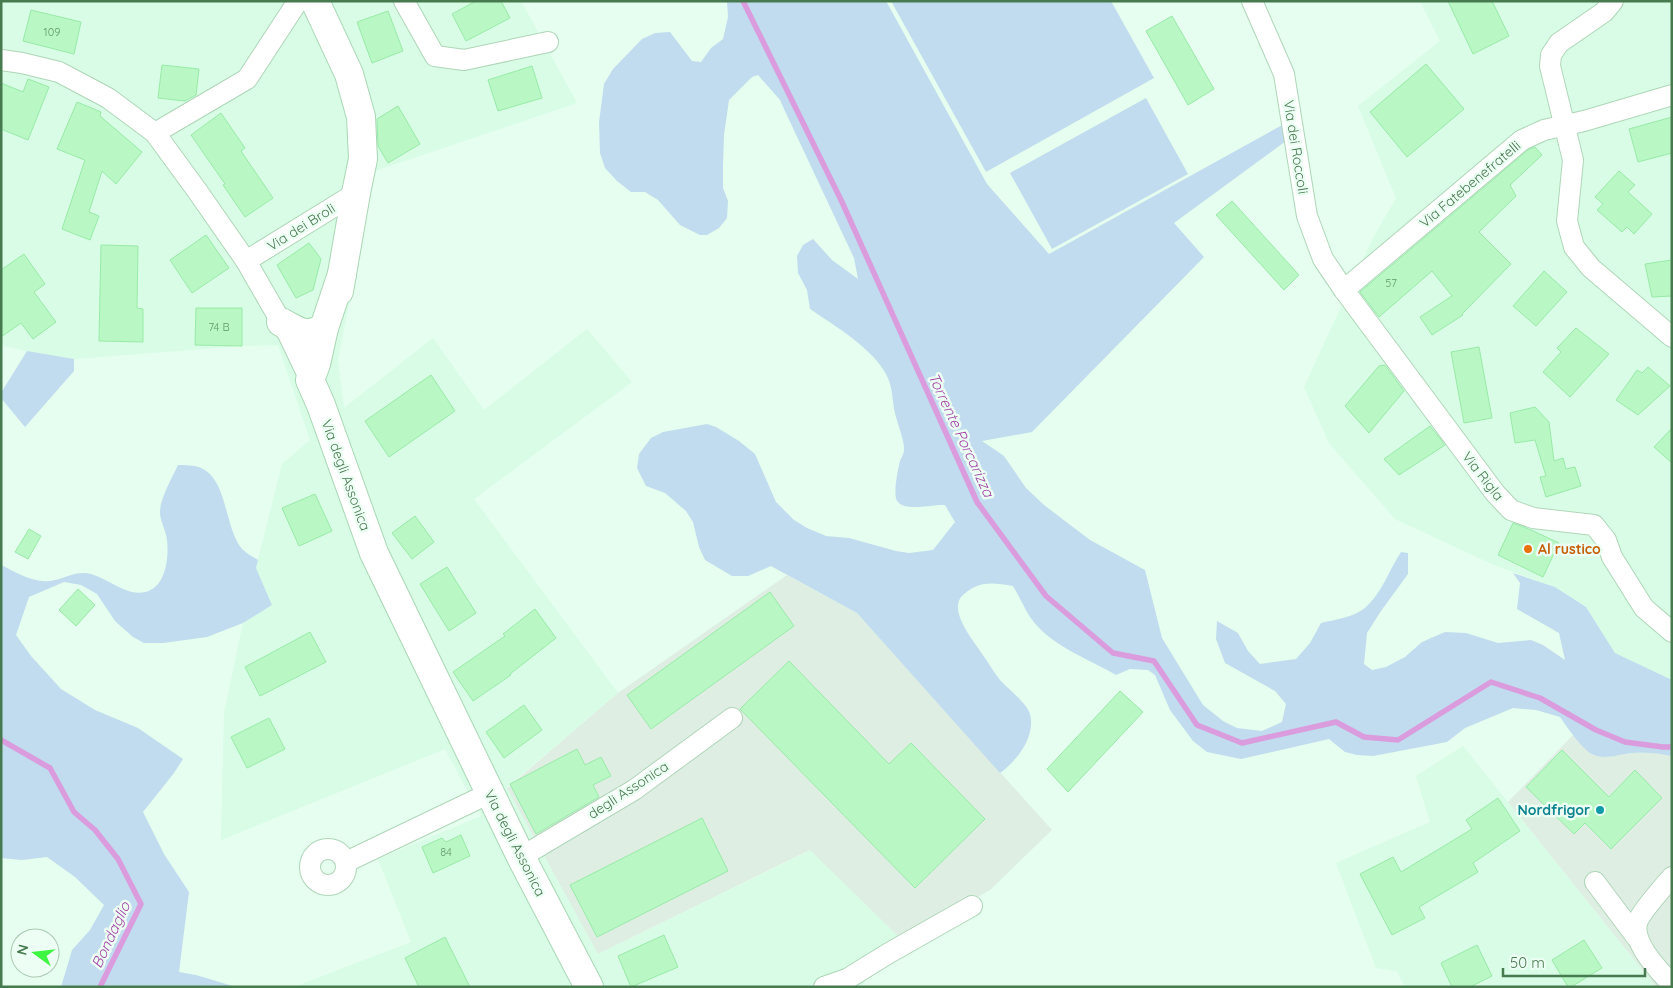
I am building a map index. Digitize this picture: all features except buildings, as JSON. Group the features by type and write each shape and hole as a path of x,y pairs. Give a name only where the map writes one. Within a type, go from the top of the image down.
{"main road":[{"path":"315,1 349,74 361,117 363,159 342,274 327,389 321,405"},
{"path":"310,380 316,364 324,328 342,274"},
{"path":"281,322 304,334 313,333 324,328"},
{"name":"Via degli Assonica","path":"310,380 321,405 374,553 584,985"}],"street":[{"path":"155,133 247,79 298,1"},
{"path":"404,1 435,56 464,60 548,42"},
{"name":"Via dei Roccoli","path":"1252,1 1284,74 1307,216 1323,258 1344,290"},
{"path":"1613,1 1604,12 1559,43 1552,55 1550,66 1573,160 1567,221 1574,247 1591,268 1672,337"},
{"name":"Via degli Assonica","path":"1,60 59,72 108,98 155,133 246,261 281,322 310,380"},
{"name":"Via Fatebenefratelli","path":"1344,290 1522,140 1544,130 1672,95"},
{"name":"Via dei Broli","path":"246,261 356,192"},
{"name":"Via Rigla","path":"1344,290 1495,493 1511,510 1533,518 1594,525 1606,540 1612,557 1644,608 1672,632"},
{"name":"degli Assonica","path":"521,857 634,790 732,718"},
{"path":"346,862 490,793"},
{"path":"1637,938 1637,923 1672,877"},
{"path":"1595,882 1646,953 1672,985"},
{"path":"824,987 847,979 972,906"}],"shaded area":[{"path":"1,1 521,1 577,103 375,171 338,360 344,408 433,338 484,410 587,329 632,382 474,499 618,693 507,787 598,954 811,850 902,940 860,987 294,987 411,942 378,859 481,816 445,749 221,840 224,713 243,623 272,605 256,568 282,464 310,440 278,345 74,359 4,346 1,342"},
{"path":"727,1 886,1 987,184 1049,254 1284,124 1286,141 1174,223 1204,257 1032,432 982,441 1004,456 1026,488 1044,505 1090,540 1145,570 1162,638 1203,705 1223,721 1237,728 1262,731 1282,722 1286,704 1275,691 1225,663 1216,639 1217,621 1238,633 1248,651 1260,664 1296,659 1310,643 1321,623 1355,614 1371,602 1401,552 1408,553 1408,574 1367,633 1364,664 1372,670 1386,667 1405,657 1422,642 1445,632 1466,633 1498,643 1531,640 1543,645 1565,660 1559,633 1517,609 1520,583 1513,573 1555,587 1586,607 1615,653 1672,680 1672,756 1657,753 1608,757 1594,755 1580,744 1560,717 1536,710 1513,708 1465,728 1447,742 1373,756 1345,752 1329,739 1241,759 1207,752 1193,741 1170,710 1155,675 1148,670 1130,669 1116,675 1081,657 1058,643 1038,627 1030,617 1013,586 987,584 975,587 963,595 959,601 960,618 964,627 1003,684 1025,705 1030,714 1031,722 1028,739 1024,747 1013,762 1000,773 857,613 771,566 748,576 732,576 705,560 699,547 693,522 686,511 665,493 646,486 637,468 639,454 651,438 663,432 707,424 716,427 739,441 755,454 776,502 794,520 826,536 849,538 909,553 933,550 955,522 945,505 907,507 898,502 896,499 896,483 904,447 887,376 881,366 864,347 810,309 807,290 798,273 797,256 803,245 813,239 832,260 858,279 854,258 780,100 758,75 752,77 729,100 724,135 723,165 723,188 728,201 727,218 719,228 707,235 700,235 680,225 658,200 645,192 631,192 605,168 600,153 599,122 604,84 613,69 642,39 655,33 670,32 692,61 701,62 711,48 723,39 728,17"},
{"path":"891,1 1111,1 1154,78 986,172"},
{"path":"1420,1 1672,1 1672,680 1615,653 1586,607 1555,587 1494,565 1395,519 1329,443 1304,387 1372,240 1396,198 1358,106 1440,41"},
{"path":"1146,98 1188,174 1052,249 1010,173"},
{"path":"27,351 74,359 74,371 25,427 1,398 1,393"},
{"path":"178,465 201,468 210,474 221,493 236,540 242,549 258,560 256,568 272,605 243,623 207,637 163,643 144,643 133,637 115,621 97,594 81,585 64,582 29,597 16,635 31,656 61,689 95,710 138,728 183,759 143,812 164,854 189,892 179,972 236,987 61,987 72,950 90,930 104,905 75,877 47,857 22,860 1,858 1,565 34,580 48,581 84,573 92,574 137,593 152,589 158,584 165,571 167,540 160,508 166,489"},
{"path":"787,575 857,613 1052,830 990,890 902,940 810,850 598,954 507,788 618,693"},
{"path":"1573,735 1592,754 1609,757 1632,753 1655,753 1672,756 1672,987 1656,987 1508,802"},
{"path":"1463,746 1656,987 1405,987 1397,971 1376,968 1336,863 1430,822 1416,776"}],"waterway":[{"name":"Torrente Porcarizza","path":"743,1 842,202 977,502 1046,596 1113,653 1154,661 1197,725 1242,743 1336,722 1364,737 1398,740 1491,682 1540,698 1596,730 1625,742 1672,747"},
{"name":"Bondaglio","path":"1,740 50,768 74,812 95,830 118,859 141,904 100,987"}],"place":[{"name":"Al rustico","path":"1528,549"},
{"name":"Nordfrigor","path":"1600,810"}]}
